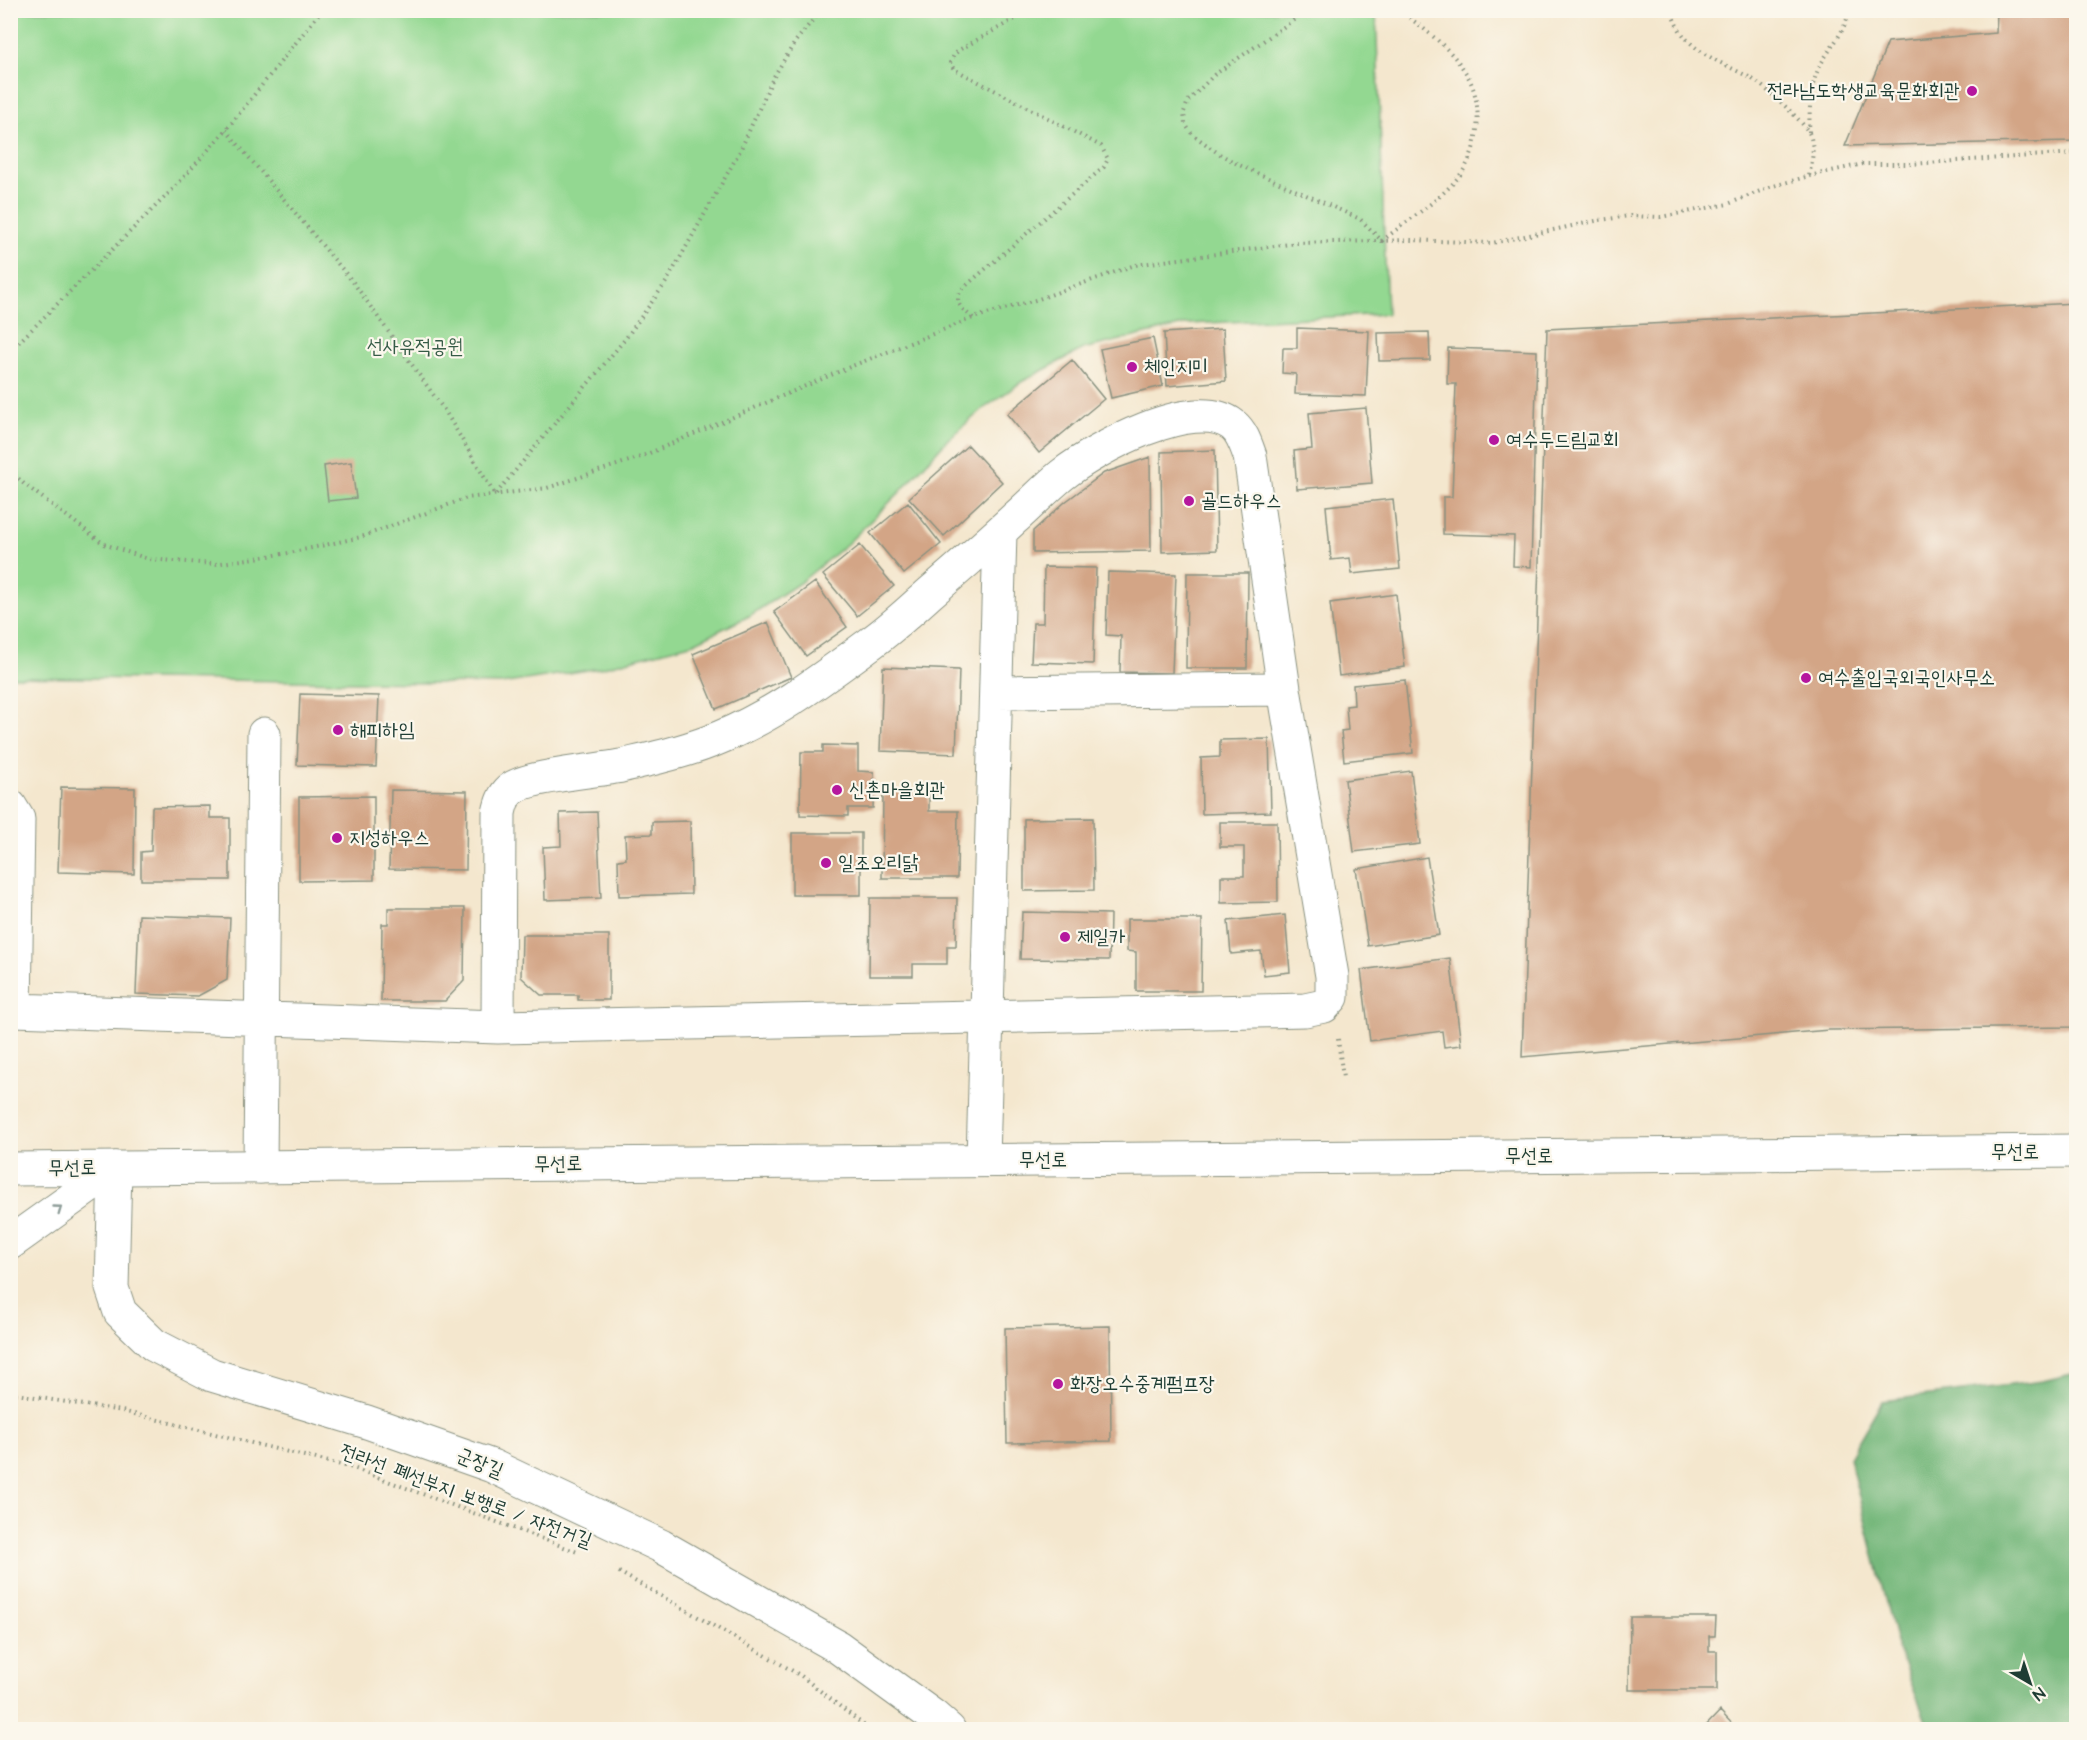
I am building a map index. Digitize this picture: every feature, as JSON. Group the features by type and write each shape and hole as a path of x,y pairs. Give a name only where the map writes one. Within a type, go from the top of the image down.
{"street":[{"path":"10,806 18,819 13,1010 498,1027 1318,1009 1330,1002 1332,976 1284,688 1250,456 1244,440 1233,424 1216,417 1198,416 1149,427 1127,436 1063,475 883,635 809,689 765,716 719,738 662,757 597,771 533,780 520,783 509,790 502,801 499,813 498,1027"},
{"path":"983,1160 1000,532"},
{"path":"997,692 1284,688"},
{"path":"260,1167 264,734"},
{"name":"무선로","path":"10,1169 2076,1151"},
{"path":"10,1243 115,1168"},
{"name":"군장길","path":"115,1168 112,1288 120,1312 154,1345 212,1375 367,1422 492,1466 661,1546 838,1647 949,1730"}],"path":[{"path":"10,351 175,187 226,130 322,10"},
{"path":"495,495 626,338 667,281 740,151 773,78 795,42 821,10"},
{"path":"973,318 958,305 957,298 961,290 1104,167 1108,159 1101,146 954,69 951,63 959,50 1031,10"},
{"path":"1301,10 1295,19 1214,75 1188,101 1184,112 1185,124 1192,134 1218,153 1239,165 1360,219 1382,241"},
{"path":"1382,241 1442,195 1456,180 1471,158 1475,146 1477,122 1474,92 1465,70 1433,37 1399,10"},
{"path":"1671,10 1674,22 1701,53 1752,79 1787,108 1809,133"},
{"path":"1809,176 1814,154 1809,133 1813,81 1820,65 1836,42 1850,10"},
{"path":"226,130 353,282 445,411 495,495"},
{"path":"10,471 104,544 148,559 215,564 289,553 361,537 467,498 547,488 638,458 852,366 973,318 1039,299 1135,265 1297,243 1382,241 1492,243 1600,220 1630,216 1661,217 1728,204 1809,176 1863,164 1911,165 2076,153"},
{"name":"전라선 폐선부지 보행로 / 자전거길","path":"10,1393 122,1411 353,1468 589,1556"},
{"name":"전라선 폐선부지 보행로 / 자전거길","path":"610,1566 800,1676 870,1730"}],"green space":[{"name":"선사유적공원","path":"11,11 1376,11 1387,314 1188,324 1083,349 1023,381 983,409 947,440 899,493 848,543 801,582 749,616 694,643 600,668 501,684 11,677"},
{"path":"2076,1373 2076,1729 1929,1729 1897,1646 1849,1457 1882,1401 2043,1381"}],"building":[{"name":"전라남도학생교육문화회관","path":"2069,10 2076,10 2076,141 1845,146 1888,42 1996,33 1997,13 2061,14"},
{"name":"여수출입국외국인사무소","path":"2076,303 2076,1027 1829,1030 1522,1057 1547,329"},
{"path":"1297,328 1369,331 1366,396 1295,394 1296,374 1282,373 1283,348 1297,348"},
{"path":"1223,329 1226,381 1167,386 1164,333"},
{"path":"1429,332 1430,360 1379,361 1378,333"},
{"name":"체인지미","path":"1153,338 1163,386 1111,398 1100,349"},
{"name":"여수두드림교회","path":"1448,348 1537,351 1531,567 1513,566 1514,536 1443,534 1443,497 1452,497 1456,384 1447,384"},
{"path":"1072,360 1104,399 1039,453 1007,414"},
{"path":"1366,408 1372,483 1297,489 1294,451 1312,449 1309,413"},
{"path":"968,445 1002,482 944,536 909,498"},
{"name":"골드하우스","path":"1215,450 1217,550 1162,552 1161,452"},
{"path":"1150,457 1151,551 1033,553 1033,531 1065,502 1104,473"},
{"path":"351,462 356,498 328,501 324,466"},
{"path":"1393,499 1400,569 1352,574 1350,558 1331,560 1326,506"},
{"path":"908,502 941,544 904,574 870,533"},
{"path":"860,545 894,586 857,616 823,575"},
{"path":"1044,567 1096,568 1093,664 1031,662 1033,623 1043,623"},
{"path":"1108,572 1176,574 1172,673 1120,672 1121,636 1106,635"},
{"path":"1187,573 1248,573 1247,668 1186,668"},
{"path":"815,582 847,627 806,656 774,612"},
{"path":"1396,594 1405,667 1339,676 1330,603"},
{"path":"768,622 791,677 716,709 693,654"},
{"path":"883,667 959,670 956,754 880,751"},
{"path":"1405,680 1413,753 1344,761 1341,731 1348,730 1346,706 1354,705 1353,685"},
{"name":"해피하임","path":"300,694 379,696 376,767 297,765"},
{"path":"1269,739 1271,812 1202,814 1201,758 1220,757 1220,740"},
{"name":"신촌마을회관","path":"823,745 858,746 858,771 874,772 873,808 848,808 848,816 800,815 801,752 823,752"},
{"path":"1411,771 1420,844 1354,852 1345,780"},
{"path":"61,787 135,788 134,874 58,872"},
{"path":"391,790 467,791 466,870 389,869"},
{"path":"883,792 929,792 929,811 958,811 957,878 882,878"},
{"name":"지성하우스","path":"374,796 374,880 299,881 299,797"},
{"path":"210,806 210,818 230,818 230,880 141,880 141,852 151,851 152,807"},
{"path":"597,812 601,898 545,900 543,847 561,846 560,813"},
{"path":"1093,818 1094,890 1024,891 1024,819"},
{"path":"690,821 691,894 619,896 618,860 626,859 625,835 652,834 652,822"},
{"path":"1220,822 1277,822 1278,902 1221,903 1221,876 1244,876 1244,847 1220,847"},
{"path":"792,833 861,833 861,895 792,895"},
{"path":"1427,857 1439,935 1368,946 1356,869"},
{"path":"870,898 957,898 956,946 947,946 947,964 913,964 913,976 869,976"},
{"path":"388,908 465,908 464,981 445,1001 381,1001 382,924 388,924"},
{"name":"제일카","path":"1022,912 1110,914 1109,960 1020,959"},
{"path":"139,915 230,918 227,980 198,996 136,994"},
{"path":"1285,915 1290,972 1264,975 1261,951 1231,954 1228,921"},
{"path":"1127,919 1202,919 1201,991 1136,991 1136,952 1127,951"},
{"path":"522,935 609,935 609,1000 578,1000 578,995 541,995 521,977"},
{"path":"1450,958 1461,1045 1444,1047 1442,1031 1370,1041 1361,970"},
{"name":"화장오수중계펌프장","path":"1110,1326 1111,1441 1007,1443 1005,1328"},
{"path":"1630,1617 1716,1617 1715,1636 1709,1636 1709,1651 1717,1651 1717,1690 1629,1690"},
{"path":"1720,1711 1738,1730 1702,1730"}],"place":[{"name":"전라남도학생교육문화회관","path":"1972,91"},
{"name":"체인지미","path":"1132,367"},
{"name":"여수두드림교회","path":"1494,440"},
{"name":"골드하우스","path":"1189,501"},
{"name":"여수출입국외국인사무소","path":"1806,678"},
{"name":"해피하임","path":"338,730"},
{"name":"신촌마을회관","path":"837,790"},
{"name":"지성하우스","path":"337,838"},
{"name":"일조오리닭","path":"826,863"},
{"name":"제일카","path":"1065,937"},
{"name":"화장오수중계펌프장","path":"1058,1384"}]}
